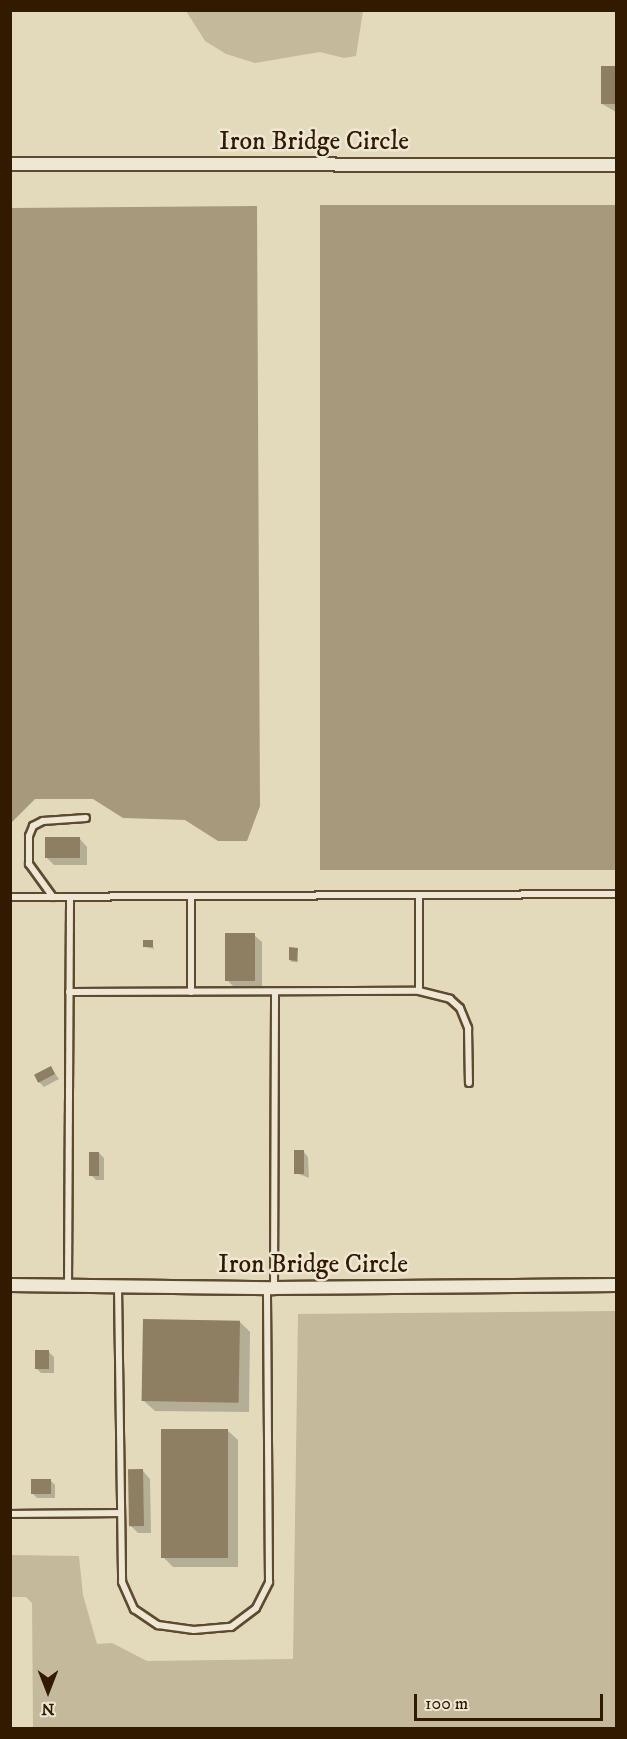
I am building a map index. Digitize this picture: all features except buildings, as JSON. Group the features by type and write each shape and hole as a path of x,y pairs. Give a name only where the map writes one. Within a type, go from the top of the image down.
{"street":[{"name":"Iron Bridge Circle","path":"10,164 616,165"},
{"name":"Iron Bridge Circle","path":"10,1285 270,1288 616,1285"}],"lane":[{"path":"53,897 29,864 29,836 33,826 43,821 86,818"},
{"path":"10,897 616,894"},
{"path":"419,895 419,991"},
{"path":"191,896 191,992"},
{"path":"68,1286 70,897"},
{"path":"69,992 419,991 450,999 460,1008 468,1028 469,1083"},
{"path":"118,1287 122,1582 134,1609 158,1625 194,1630 231,1627 256,1608 269,1582 270,1288 275,992"},
{"path":"10,1514 121,1514"}],"shaded area":[{"path":"186,11 363,11 356,56 344,58 320,52 255,63 226,54 205,41"},
{"path":"320,205 616,205 616,870 320,870"},
{"path":"257,206 260,806 247,841 218,841 185,820 123,818 93,799 35,799 11,823 11,208"},
{"path":"616,1311 616,1728 33,1728 32,1603 26,1597 11,1597 11,1555 79,1556 83,1595 97,1644 112,1643 147,1661 293,1659 298,1314"}]}
